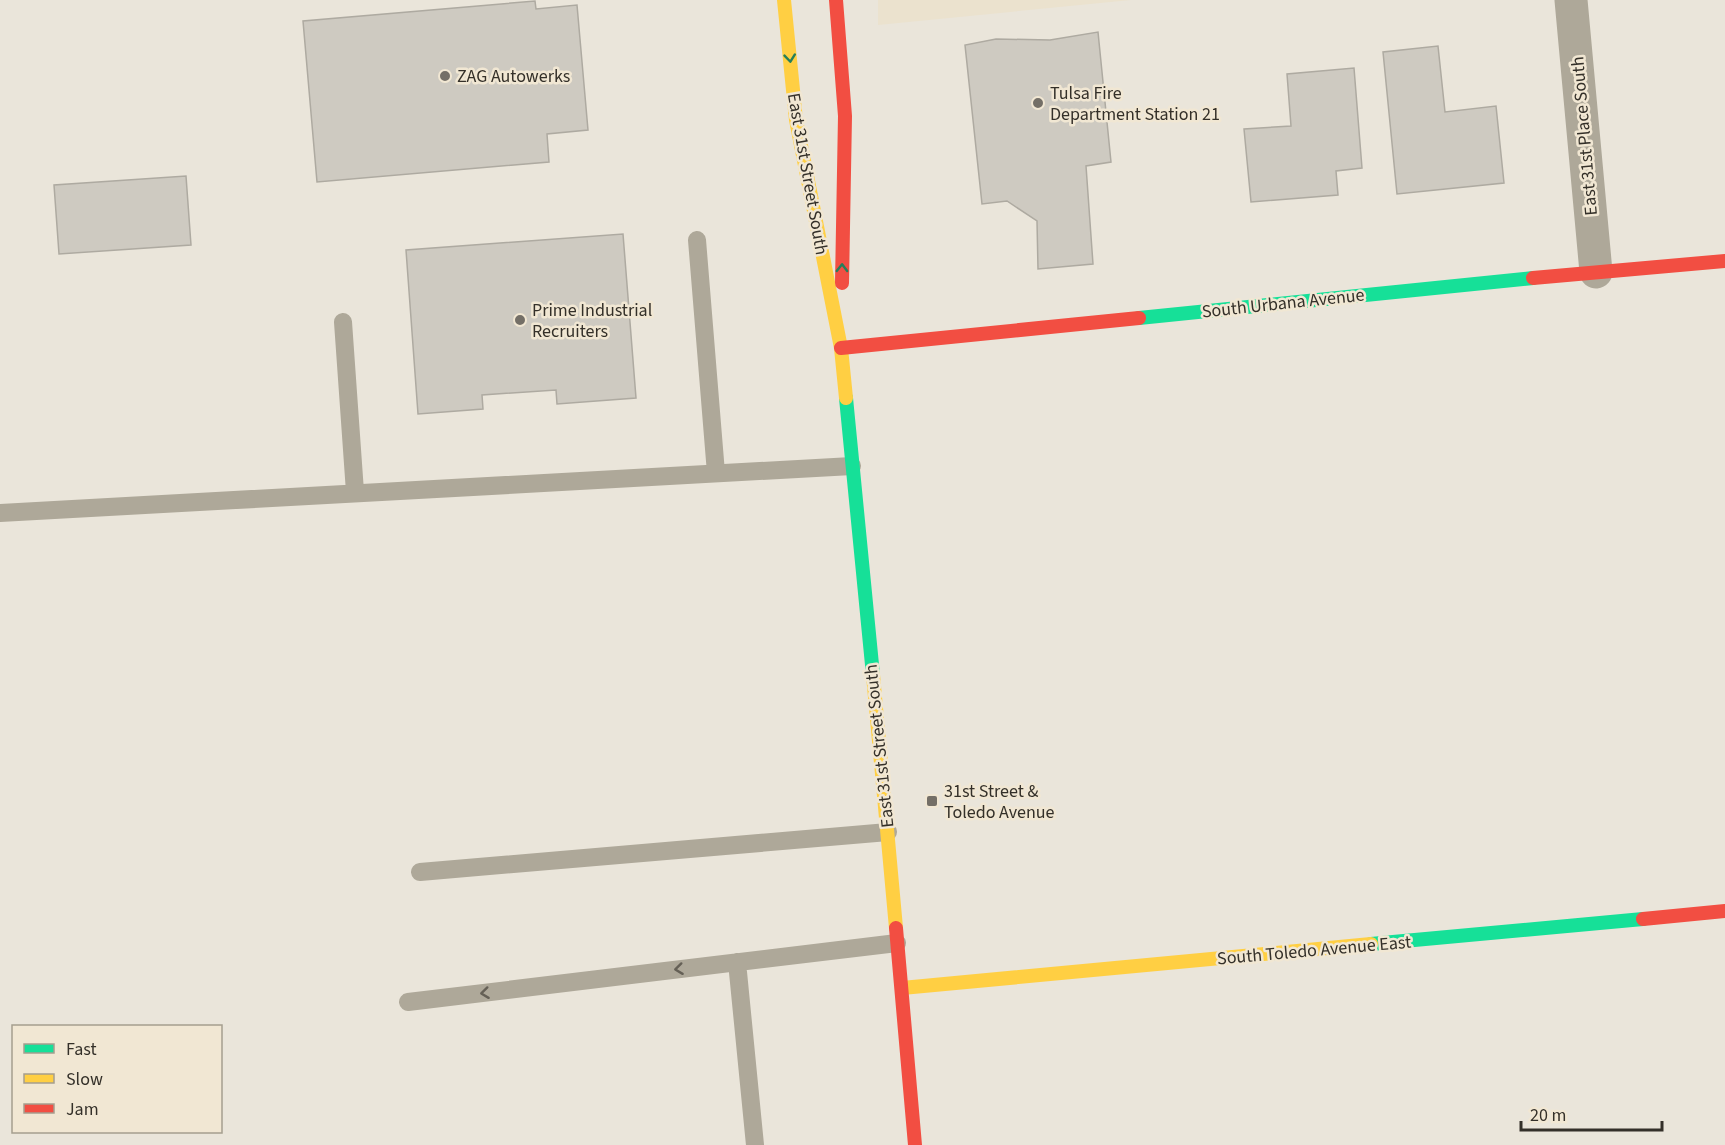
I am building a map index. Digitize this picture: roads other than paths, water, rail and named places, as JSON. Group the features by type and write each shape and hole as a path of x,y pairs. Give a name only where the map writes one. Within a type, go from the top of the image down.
{"street":[{"name":"East 31st Street South","path":"784,0 796,120 841,348 888,832 915,1145"},
{"name":"East 31st Street South","path":"836,0 845,116 841,348"},
{"name":"East 31st Place South","path":"1571,0 1596,272"},
{"name":"South Urbana Avenue","path":"841,348 1725,261"},
{"name":"South Toledo Avenue East","path":"902,988 1725,911"}],"lane":[{"path":"697,240 716,473"},
{"path":"343,322 355,492"},
{"path":"0,513 852,466"},
{"path":"420,872 888,832"},
{"path":"408,1002 897,943"},
{"path":"737,962 755,1145"}],"place":[{"name":"ZAG Autowerks","path":"445,76"},
{"name":"Tulsa Fire Department Station 21","path":"1038,103"},
{"name":"Prime Industrial Recruiters","path":"520,320"},
{"name":"31st Street & Toledo Avenue","path":"932,801"}]}
